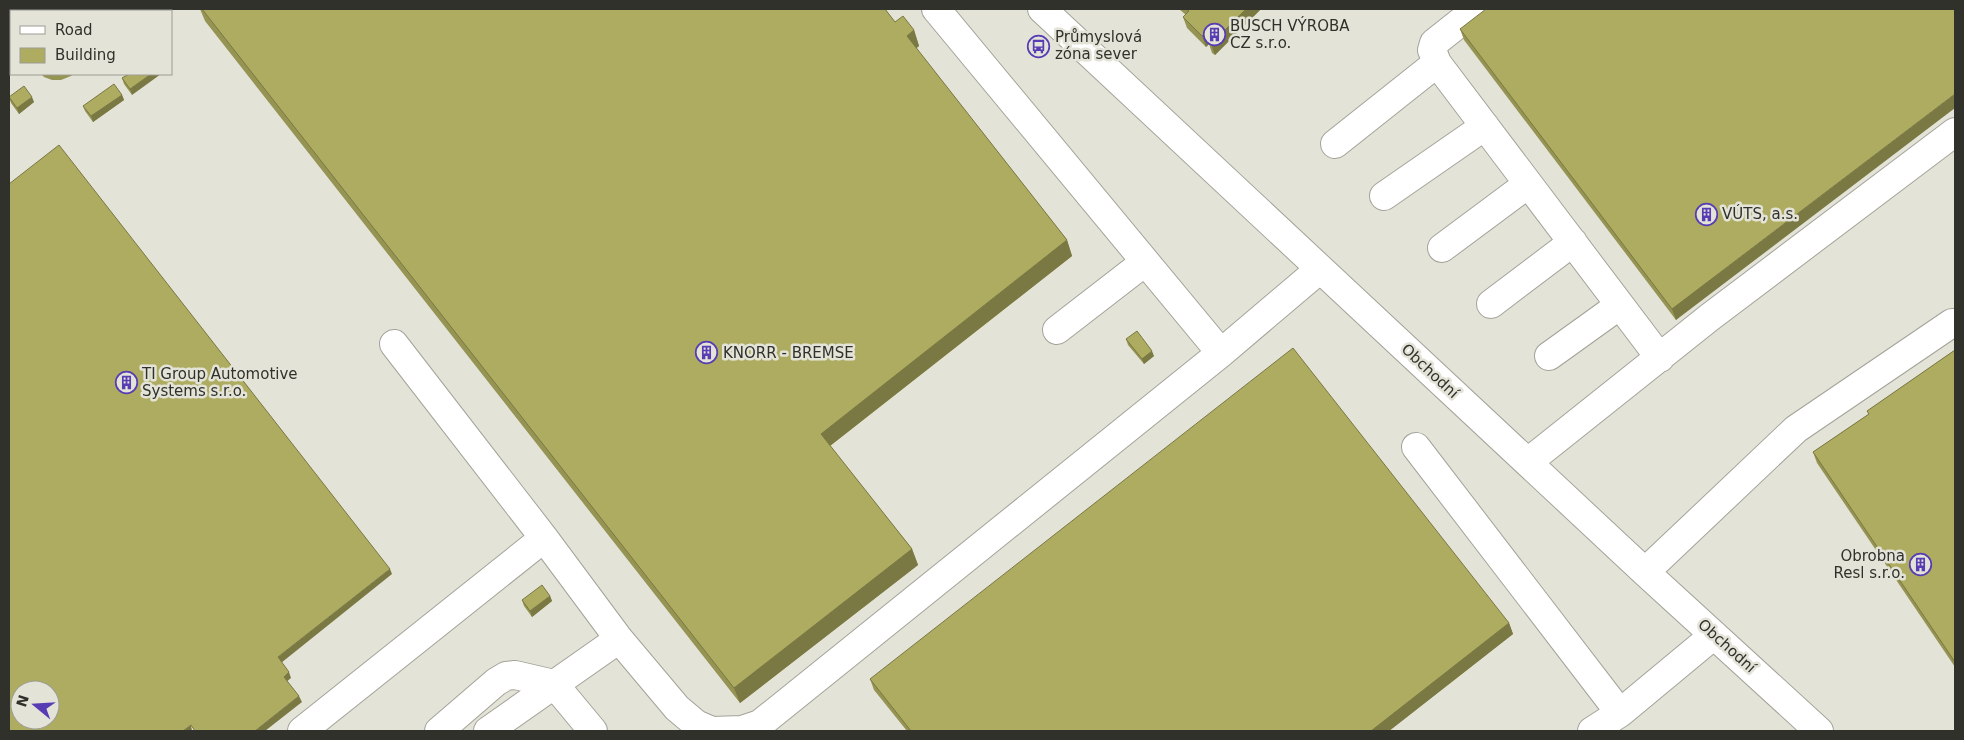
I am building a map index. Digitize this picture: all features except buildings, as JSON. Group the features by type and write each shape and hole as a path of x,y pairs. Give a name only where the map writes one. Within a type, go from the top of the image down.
{"street":[{"path":"936,9 1221,354"},
{"name":"Obchodní","path":"1042,9 1645,572 1819,731"},
{"path":"1477,9 1432,46 1437,63 1660,358"},
{"path":"1335,144 1437,63"},
{"path":"1384,196 1485,126"},
{"path":"1528,462 1660,358 1955,132"},
{"path":"1442,248 1528,184"},
{"path":"1491,304 1573,242"},
{"path":"1057,330 1145,262"},
{"path":"394,344 619,638 677,708 696,724 712,731 742,730 760,724 1221,354 1320,269"},
{"path":"1549,356 1620,304"},
{"path":"1645,572 1796,429 1952,322 1955,323"},
{"path":"1416,448 1620,713"},
{"path":"302,731 544,538"},
{"path":"1592,731 1620,713 1714,635"},
{"path":"491,731 619,638"},
{"path":"440,731 506,676 523,675 554,684 593,731"}],"place":[{"name":"BUSCH VÝROBA CZ s.r.o.","path":"1214,35"},
{"name":"Průmyslová zóna sever","path":"1039,46"},
{"name":"VÚTS, a.s.","path":"1706,214"},
{"name":"KNORR - BREMSE","path":"707,353"},
{"name":"TI Group Automotive Systems s.r.o.","path":"126,383"},
{"name":"Obrobna Resl s.r.o.","path":"1921,565"}]}
